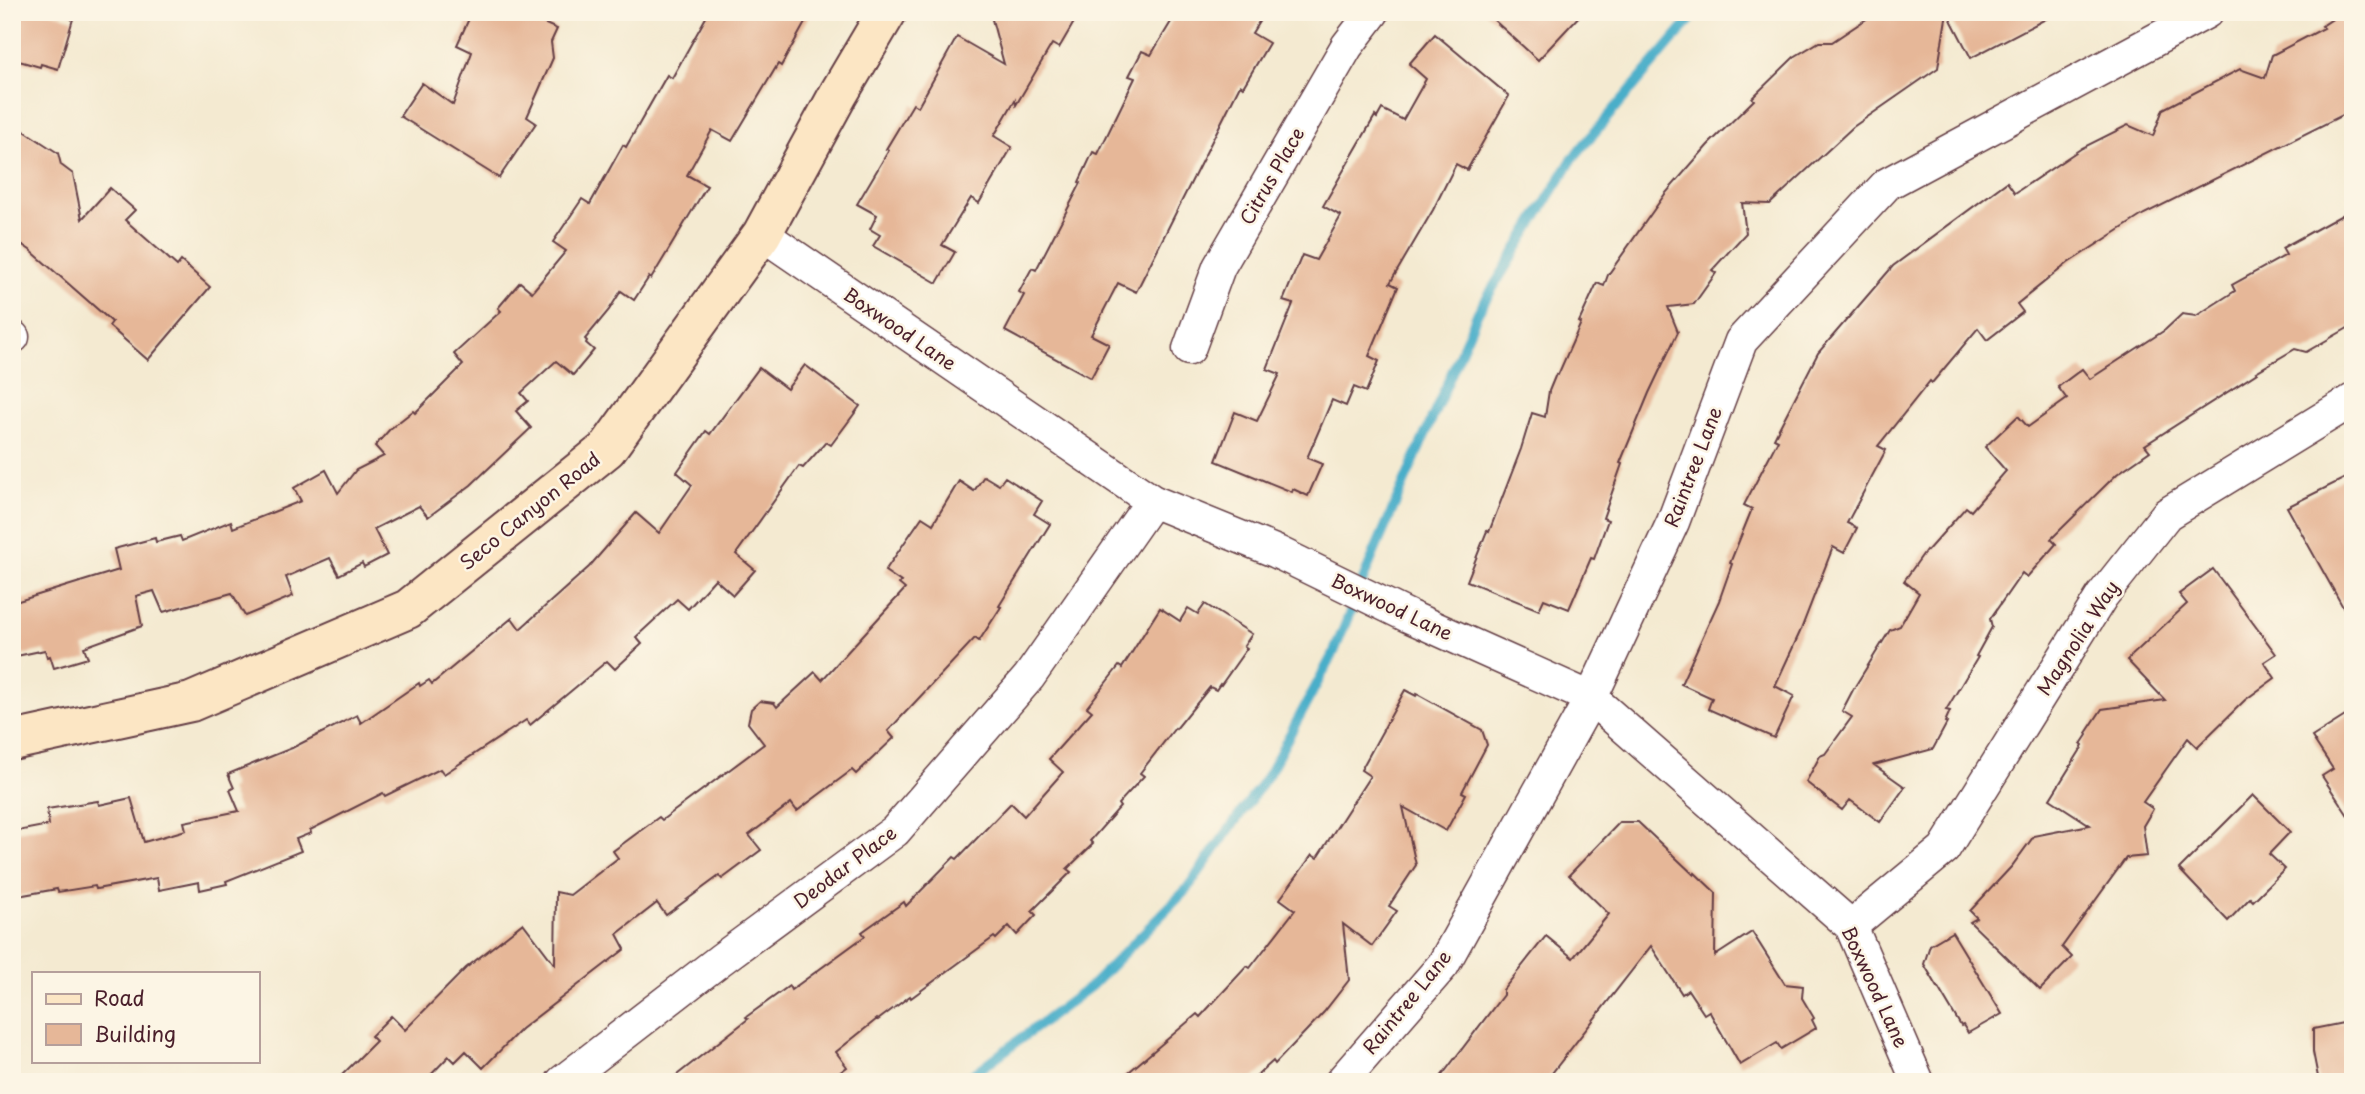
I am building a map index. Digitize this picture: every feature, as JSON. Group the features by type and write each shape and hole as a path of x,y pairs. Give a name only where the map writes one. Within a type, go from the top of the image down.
{"street":[{"name":"Seco Canyon Road","path":"12,741 191,702 408,609 607,449 762,234 887,12"},
{"name":"Citrus Place","path":"1189,349 1219,267 1347,46 1373,12"},
{"name":"Raintree Lane","path":"1341,1082 1443,965 1591,698 1673,522 1741,341 1887,184 2207,12"},
{"name":"Boxwood Lane","path":"762,234 1152,501 1277,552 1409,616 1591,698 1851,926 1918,1082"},
{"name":"Magnolia Way","path":"1851,926 1944,849 2102,596 2167,514 2353,400"},
{"name":"Deodar Place","path":"562,1082 720,960 895,831 1028,677 1152,501"}],"building":[{"path":"12,12 50,12 73,19 58,69 12,59"},
{"path":"472,12 545,12 541,22 557,29 551,42 553,58 527,117 536,123 499,178 400,116 422,83 453,105 472,52 457,45"},
{"path":"709,12 811,12 781,66 778,64 732,141 712,130 687,175 707,186 651,279 649,277 634,300 621,291 585,339 594,350 573,375 556,361 521,393 528,401 516,411 531,428 471,485 428,517 419,506 374,529 387,555 364,567 362,563 339,575 330,558 286,577 293,596 245,616 232,593 163,612 154,591 136,596 142,626 84,647 88,658 54,668 45,650 12,657 12,603 119,570 114,549 155,538 156,542 180,536 182,541 231,521 233,528 301,501 294,488 326,470 338,493 356,470 384,456 375,446 390,429 413,411 415,413 463,365 454,354 501,311 498,308 520,282 532,292 566,251 553,242 582,199 590,204 667,75 672,78"},
{"path":"990,12 1080,12 1059,48 1052,44 994,136 1012,147 979,203 971,198 942,245 955,252 937,283 873,246 880,235 870,229 877,215 857,204 889,150 886,149 913,104 918,107 957,37 1004,64"},
{"path":"1177,12 1265,12 1252,33 1269,43 1243,87 1240,85 1136,292 1118,283 1091,335 1109,344 1091,378 1005,331 1024,295 1019,292 1032,268 1036,270 1081,183 1079,182 1093,152 1098,154 1135,78 1129,76 1142,51 1151,55"},
{"path":"1485,12 1583,12 1538,60"},
{"path":"1877,12 1947,12 1938,68 1853,127 1770,204 1742,203 1746,233 1712,270 1716,273 1694,304 1668,307 1678,332 1620,463 1622,464 1603,518 1608,520 1594,559 1591,558 1569,609 1544,599 1539,610 1467,581 1487,531 1489,532 1532,413 1545,417 1549,391 1597,283 1604,286 1608,275 1665,194 1708,145 1754,100 1752,98 1794,57 1819,42 1832,42"},
{"path":"1947,12 2059,12 1971,58"},
{"path":"2343,12 2353,12 2353,110 2144,214 2068,263 2017,304 2023,312 1987,340 1978,328 1932,383 1930,381 1878,446 1886,450 1847,523 1857,528 1844,553 1833,547 1800,632 1775,686 1794,696 1774,738 1708,709 1712,698 1681,684 1719,601 1732,564 1730,563 1752,509 1744,505 1778,440 1774,438 1818,353 1893,266 2007,182 2015,193 2082,148 2128,125 2153,136 2163,109 2240,69 2265,78 2272,55 2324,28 2322,26"},
{"path":"1435,34 1509,96 1467,170 1456,164 1433,210 1390,283 1398,287 1369,356 1379,361 1366,392 1354,387 1346,406 1332,400 1307,458 1322,464 1308,496 1216,461 1235,412 1257,421 1280,374 1267,369 1293,304 1283,301 1302,255 1316,260 1341,216 1323,206 1375,116 1377,118 1382,109 1403,120 1426,79 1409,64"},
{"path":"12,123 58,153 61,165 73,174 82,219 110,188 135,210 125,220 177,266 181,261 210,287 148,360 109,326 112,322 30,250 12,238"},
{"path":"2353,209 2353,325 2306,352 2295,349 2145,445 2150,451 2117,474 2051,539 2056,544 2027,577 2022,573 1990,619 1992,627 1976,656 1978,657 1946,710 1950,711 1945,722 1947,723 1933,749 1874,765 1905,787 1880,822 1850,800 1842,810 1806,782 1820,756 1825,754 1852,717 1842,711 1854,688 1890,630 1900,626 1919,593 1904,581 1926,550 1966,507 1971,511 2006,471 1985,447 2018,416 2028,427 2067,399 2058,387 2082,369 2090,379 2165,330 2182,314 2196,316 2235,291 2232,285 2286,255 2282,248"},
{"path":"805,365 860,406 831,445 826,442 803,468 799,466 736,554 755,570 733,595 715,579 688,609 677,599 636,637 642,644 615,669 607,661 530,725 526,720 444,774 440,769 385,796 383,793 310,830 311,833 296,839 301,851 226,881 227,884 200,890 199,882 159,890 157,878 96,889 95,886 58,892 57,889 12,897 12,832 49,825 47,809 98,801 99,805 131,798 144,842 186,830 184,822 239,811 230,790 234,788 228,774 292,748 357,715 361,723 419,683 420,686 429,680 432,684 512,618 520,629 589,567 636,513 659,533 692,485 677,472 706,431 710,434 759,368 787,389"},
{"path":"2353,474 2353,625 2287,507"},
{"path":"984,476 999,485 1005,477 1042,501 1034,514 1050,524 979,641 975,638 888,731 894,738 856,774 852,770 797,811 791,803 749,835 761,850 722,879 719,876 666,915 657,903 617,934 625,949 521,1029 483,1068 466,1051 455,1062 449,1056 424,1082 335,1082 376,1041 371,1036 391,1016 405,1030 466,968 523,923 555,965 556,892 570,895 618,858 613,851 659,817 662,820 764,744 748,723 751,709 760,701 774,703 777,707 815,672 822,680 905,589 899,584 901,582 885,571 922,517 933,524 959,481 974,491"},
{"path":"2213,569 2276,654 2264,662 2275,678 2245,700 2197,747 2188,738 2143,802 2153,809 2143,826 2147,856 2126,858 2062,947 2072,957 2040,990 1970,922 1977,918 1970,911 2012,866 2034,836 2090,825 2050,799 2102,709 2165,700 2127,660 2187,604 2179,594"},
{"path":"1205,604 1252,634 1244,646 1247,648 1221,685 1216,690 1210,687 1175,728 1140,773 1144,776 1118,804 1120,807 1090,841 1093,844 1067,869 1071,872 1032,911 1036,915 1017,935 1009,926 996,939 994,937 911,998 910,996 877,1019 836,1052 847,1067 827,1082 668,1082 748,1019 746,1017 789,986 791,990 865,936 862,932 904,902 906,906 954,857 957,859 1011,803 1024,816 1063,772 1049,759 1092,711 1087,707 1119,666 1122,668 1160,608 1180,621 1188,608 1198,614"},
{"path":"1405,690 1482,730 1487,745 1462,792 1466,794 1446,831 1403,807 1416,865 1389,906 1397,911 1372,946 1343,924 1349,980 1324,1012 1275,1064 1273,1061 1250,1082 1117,1082 1197,1014 1200,1017 1247,966 1250,968 1295,910 1280,899 1312,855 1317,858 1370,776 1361,770"},
{"path":"2353,711 2353,823 2322,776 2333,769 2312,737"},
{"path":"2253,795 2290,832 2269,854 2285,869 2253,901 2250,898 2228,921 2179,869"},
{"path":"1620,822 1638,822 1716,893 1715,956 1752,932 1785,984 1803,986 1802,998 1814,1018 1812,1020 1816,1028 1781,1049 1777,1043 1740,1065 1709,1011 1704,1014 1688,990 1682,994 1651,946 1545,1082 1437,1082 1503,995 1503,990 1546,936 1573,958 1609,914 1569,875"},
{"path":"1952,932 2002,1014 1968,1033 1963,1025 1961,1026 1924,964 1930,945"},
{"path":"2353,1021 2353,1082 2319,1082 2313,1052 2313,1029"}],"waterway":[{"path":"963,1082 1091,986 1186,890 1268,775 1334,652 1478,312 1573,158 1697,12"}]}
